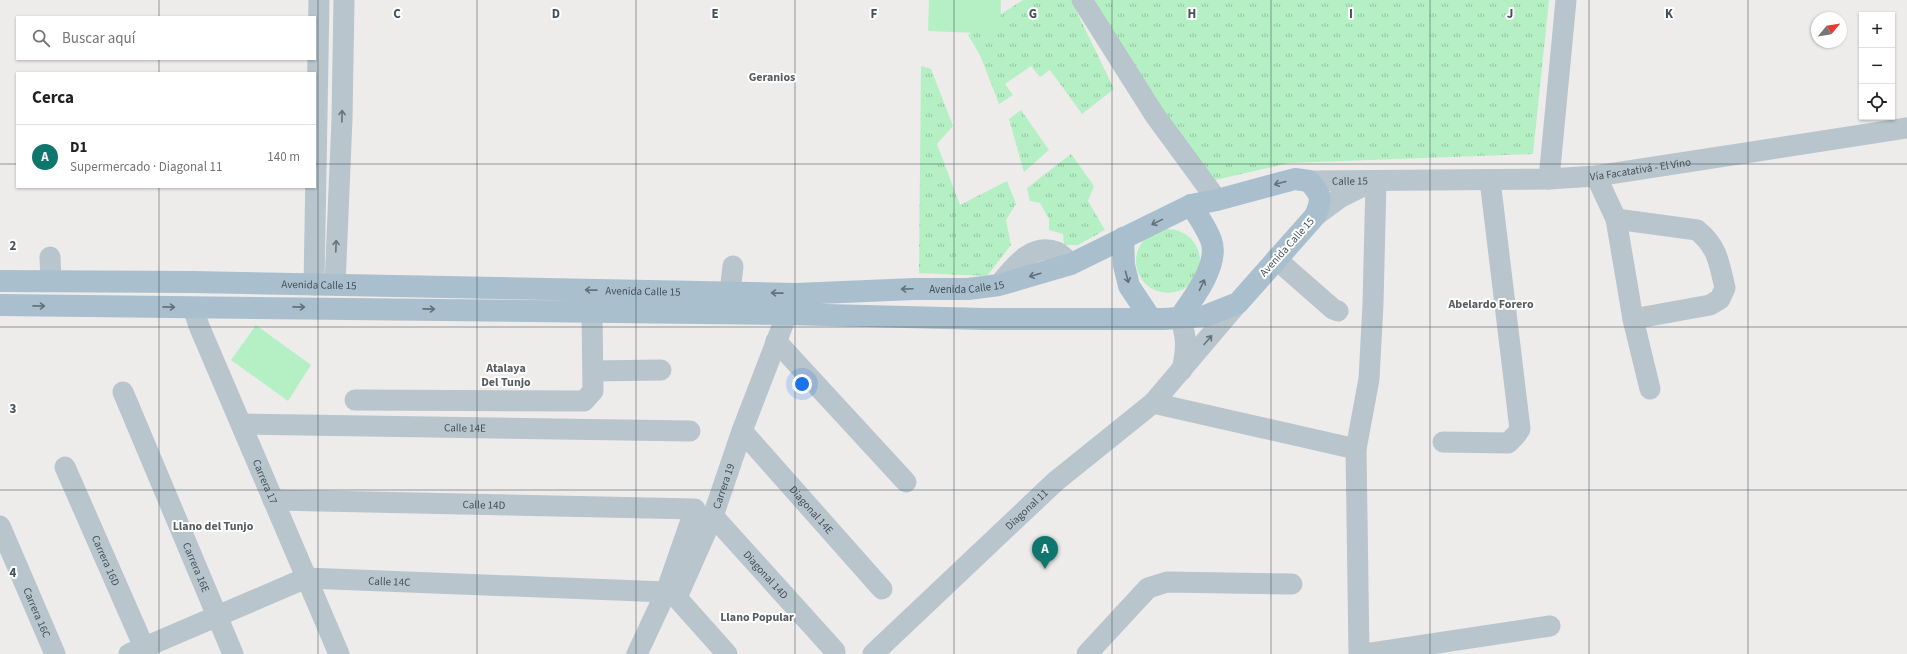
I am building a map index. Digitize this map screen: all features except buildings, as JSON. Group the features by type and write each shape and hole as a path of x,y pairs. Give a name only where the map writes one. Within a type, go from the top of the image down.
{"main road":[{"name":"Avenida Calle 15","path":"0,281 192,282 796,294 914,289 968,289 999,285 1071,264 1191,205 1217,200 1296,179 1308,181 1319,192 1321,202 1315,216 1238,303 1205,316 1151,319 984,319 592,311 0,305"},
{"path":"1180,317 1202,287 1212,256 1212,241 1191,205"},
{"path":"1123,238 1124,265 1129,286 1151,319"},
{"path":"192,282 193,308"}],"street":[{"path":"319,0 324,285"},
{"path":"324,285 342,119 344,0"},
{"path":"1082,0 1154,114 1217,200"},
{"path":"1549,179 1566,0"},
{"name":"Vía Facatativá - El Vino","path":"1374,181 1549,179 1596,176 1907,128"},
{"path":"1596,176 1616,219 1634,319 1650,389"},
{"path":"1443,442 1508,443 1520,429 1490,180"},
{"name":"Calle 15","path":"1308,181 1374,181"},
{"path":"1359,654 1356,449 1369,379 1374,304 1374,181"},
{"name":"Calle 15","path":"1315,216 1341,197 1374,181"},
{"path":"1616,219 1697,230 1707,238 1716,252 1726,288 1720,299 1710,305 1634,319"},
{"path":"50,257 51,281"},
{"path":"1276,259 1332,309 1338,311"},
{"path":"730,292 732,266"},
{"name":"Diagonal 11","path":"873,654 1056,481 1153,403 1238,303"},
{"name":"Carrera 17","path":"193,308 339,654"},
{"path":"355,400 584,401 593,391 592,311"},
{"name":"Carrera 19","path":"672,595 704,512 742,430 787,314"},
{"name":"Diagonal 11","path":"1180,317 1186,336 1187,348 1182,370"},
{"path":"776,341 906,482"},
{"path":"593,370 661,370"},
{"name":"Carrera 16E","path":"123,392 233,654"},
{"path":"1153,403 1356,449"},
{"name":"Calle 14E","path":"241,424 690,431"},
{"name":"Diagonal 14E","path":"742,430 882,589"},
{"name":"Carrera 16D","path":"65,466 140,652"},
{"name":"Calle 14D","path":"273,500 704,512"},
{"name":"Diagonal 14D","path":"704,512 835,652"},
{"name":"Carrera 16C","path":"0,526 55,654"},
{"name":"Calle 14C","path":"140,652 217,616 306,578 672,595"},
{"path":"1086,654 1148,588 1167,582 1292,584"},
{"path":"637,654 672,595"},
{"path":"651,654 672,595"},
{"path":"672,595 727,654"},
{"path":"1365,654 1550,626"}],"green space":[{"path":"929,0 1001,0 1000,34 928,31"},
{"path":"1023,0 1071,0 1114,89 1082,114 1050,70 1040,77 1031,66 1005,84 1013,95 999,104 980,55 968,35"},
{"path":"1094,0 1549,0 1533,154 1289,163 1202,183"},
{"path":"921,66 931,69 953,126 937,144 960,205 1007,181 1016,204 1006,220 1011,245 987,276 919,273"},
{"path":"1021,110 1049,150 1024,172 1009,119"},
{"path":"1071,154 1094,186 1088,201 1105,230 1078,245 1064,245 1063,234 1049,230 1049,219 1040,203 1030,201 1027,188"},
{"path":"1168,229 1180,231 1191,238 1198,249 1200,261 1198,273 1191,284 1180,291 1168,293 1156,291 1145,284 1138,273 1136,261 1138,249 1145,238 1156,231"},
{"path":"256,325 311,365 288,401 231,360"}],"place":[{"name":"D1","path":"1045,569"}],"district":[{"name":"Geranios","path":"772,77"},
{"name":"Abelardo Forero","path":"1491,304"},
{"name":"Atalaya Del Tunjo","path":"506,375"},
{"name":"Llano del Tunjo","path":"213,526"},
{"name":"Llano Popular","path":"757,617"}]}
